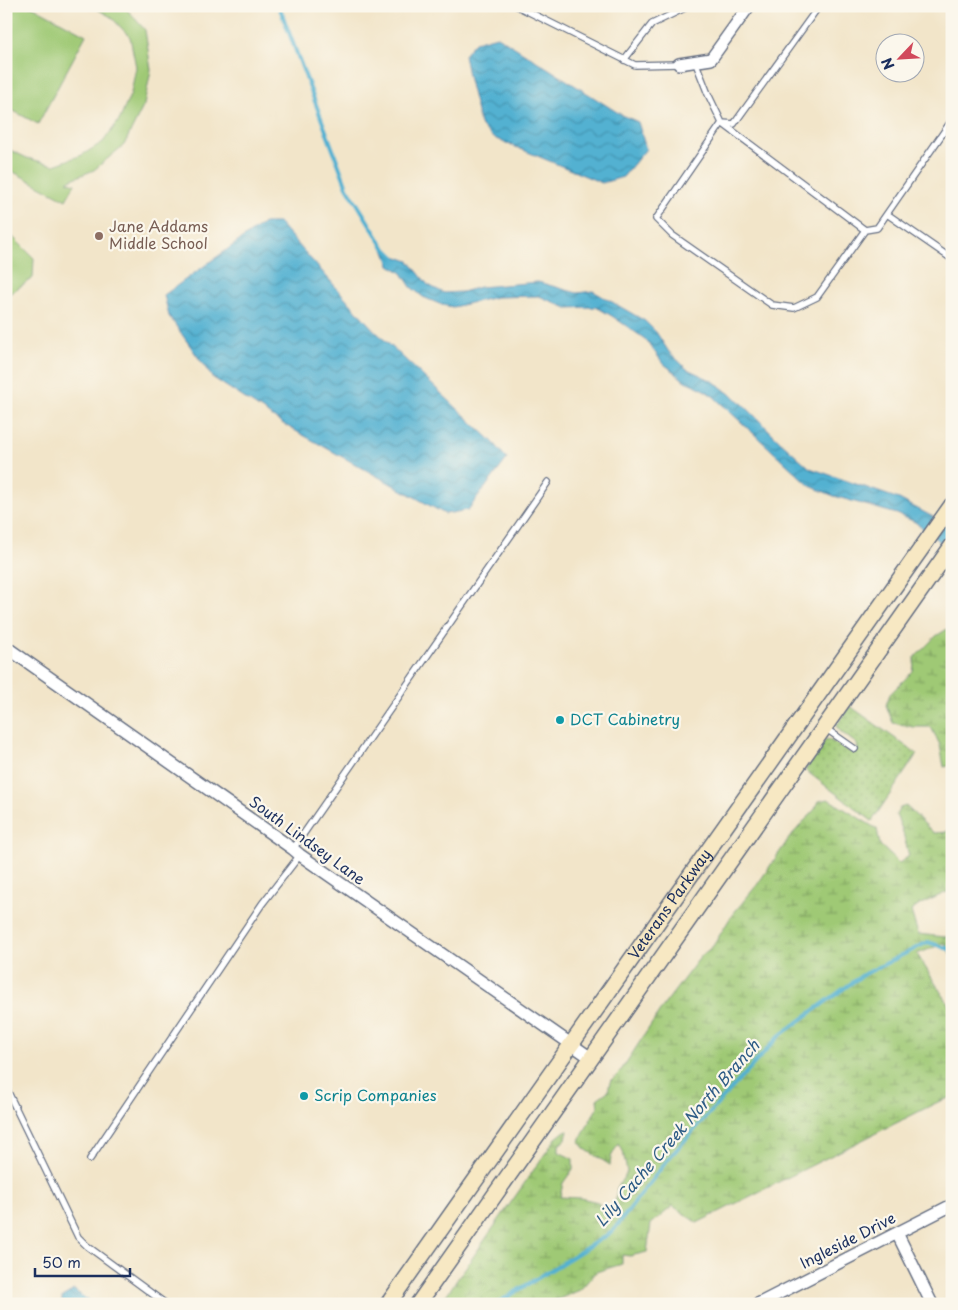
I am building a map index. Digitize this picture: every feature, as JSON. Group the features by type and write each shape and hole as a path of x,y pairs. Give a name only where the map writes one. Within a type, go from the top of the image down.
{"main road":[{"name":"Veterans Parkway","path":"388,1304 952,505"},
{"name":"Veterans Parkway","path":"418,1304 948,552"}],"street":[{"path":"679,64 711,59 749,6"},
{"name":"South Lindsey Lane","path":"6,647 590,1058"},
{"name":"Ingleside Drive","path":"758,1304 952,1205"},
{"path":"897,1233 932,1304"}],"lane":[{"path":"517,6 635,65 679,64"},
{"path":"624,60 652,24 689,6"},
{"path":"722,123 734,124 819,6"},
{"path":"695,61 722,123 865,230 878,228 952,120"},
{"path":"722,123 656,219 672,235 772,305 794,308 817,297 865,230"},
{"path":"887,214 952,259"},
{"path":"90,1159 548,482"},
{"path":"824,727 855,750"},
{"path":"6,1088 78,1236 87,1246 166,1304"}],"green space":[{"path":"6,6 32,6 86,35 38,124 6,107"},
{"path":"92,6 124,6 145,30 151,70 144,105 124,145 94,170 67,181 75,184 66,200 6,168 6,148 27,158 54,165 82,155 103,142 120,119 131,93 136,67 130,37 111,17"},
{"path":"6,230 34,258 33,278 6,296"},
{"path":"952,626 952,765 944,767 940,745 931,727 913,727 893,723 886,705 890,694 913,671 915,657 936,636"},
{"path":"850,706 917,754 872,821 805,770 826,739 855,753 858,749 857,744 836,726"},
{"path":"828,799 877,829 880,845 899,863 909,856 896,815 900,808 906,806 934,833 947,832 952,825 952,893 947,892 921,904 911,911 918,934 945,937 952,935 952,957 945,943 917,954 952,1010 952,1097 938,1102 697,1223 673,1206 651,1224 647,1252 630,1256 622,1255 622,1264 596,1272 580,1290 547,1304 440,1304 556,1138 565,1131 568,1131 566,1139 559,1145 559,1152 573,1159 573,1169 563,1183 560,1197 580,1198 598,1202 608,1219 614,1209 617,1188 627,1172 623,1151 618,1144 611,1157 610,1165 585,1149 579,1142 598,1107 597,1099 608,1091 610,1082 620,1072 664,1005 701,956 713,946 732,915 757,885 790,837 815,809 819,801"}],"water":[{"path":"497,36 620,114 638,122 646,149 623,177 602,183 492,137 480,124 464,55 475,42"},
{"path":"264,223 279,223 373,329 494,443 507,459 468,510 445,514 285,425 212,377 169,316 164,295"},
{"path":"383,246 392,255 409,261 428,285 444,293 462,292 480,287 538,282 577,293 593,291 645,321 656,332 669,352 687,369 713,381 744,405 810,468 899,499 952,527 952,552 915,522 897,514 834,496 810,486 713,396 685,381 663,363 645,339 596,307 567,308 539,296 496,297 453,307 442,305 423,297 411,287 402,273 390,265"},
{"path":"74,1290 93,1304 61,1304 62,1297"}],"waterway":[{"path":"279,6 347,187 383,246 396,259"},
{"name":"Lily Cache Creek North Branch","path":"496,1304 612,1232 669,1158 779,1036 861,976 928,942 952,950"}],"place":[{"name":"Jane Addams Middle School","path":"99,236"},
{"name":"DCT Cabinetry","path":"560,720"},
{"name":"Scrip Companies","path":"304,1096"}]}
